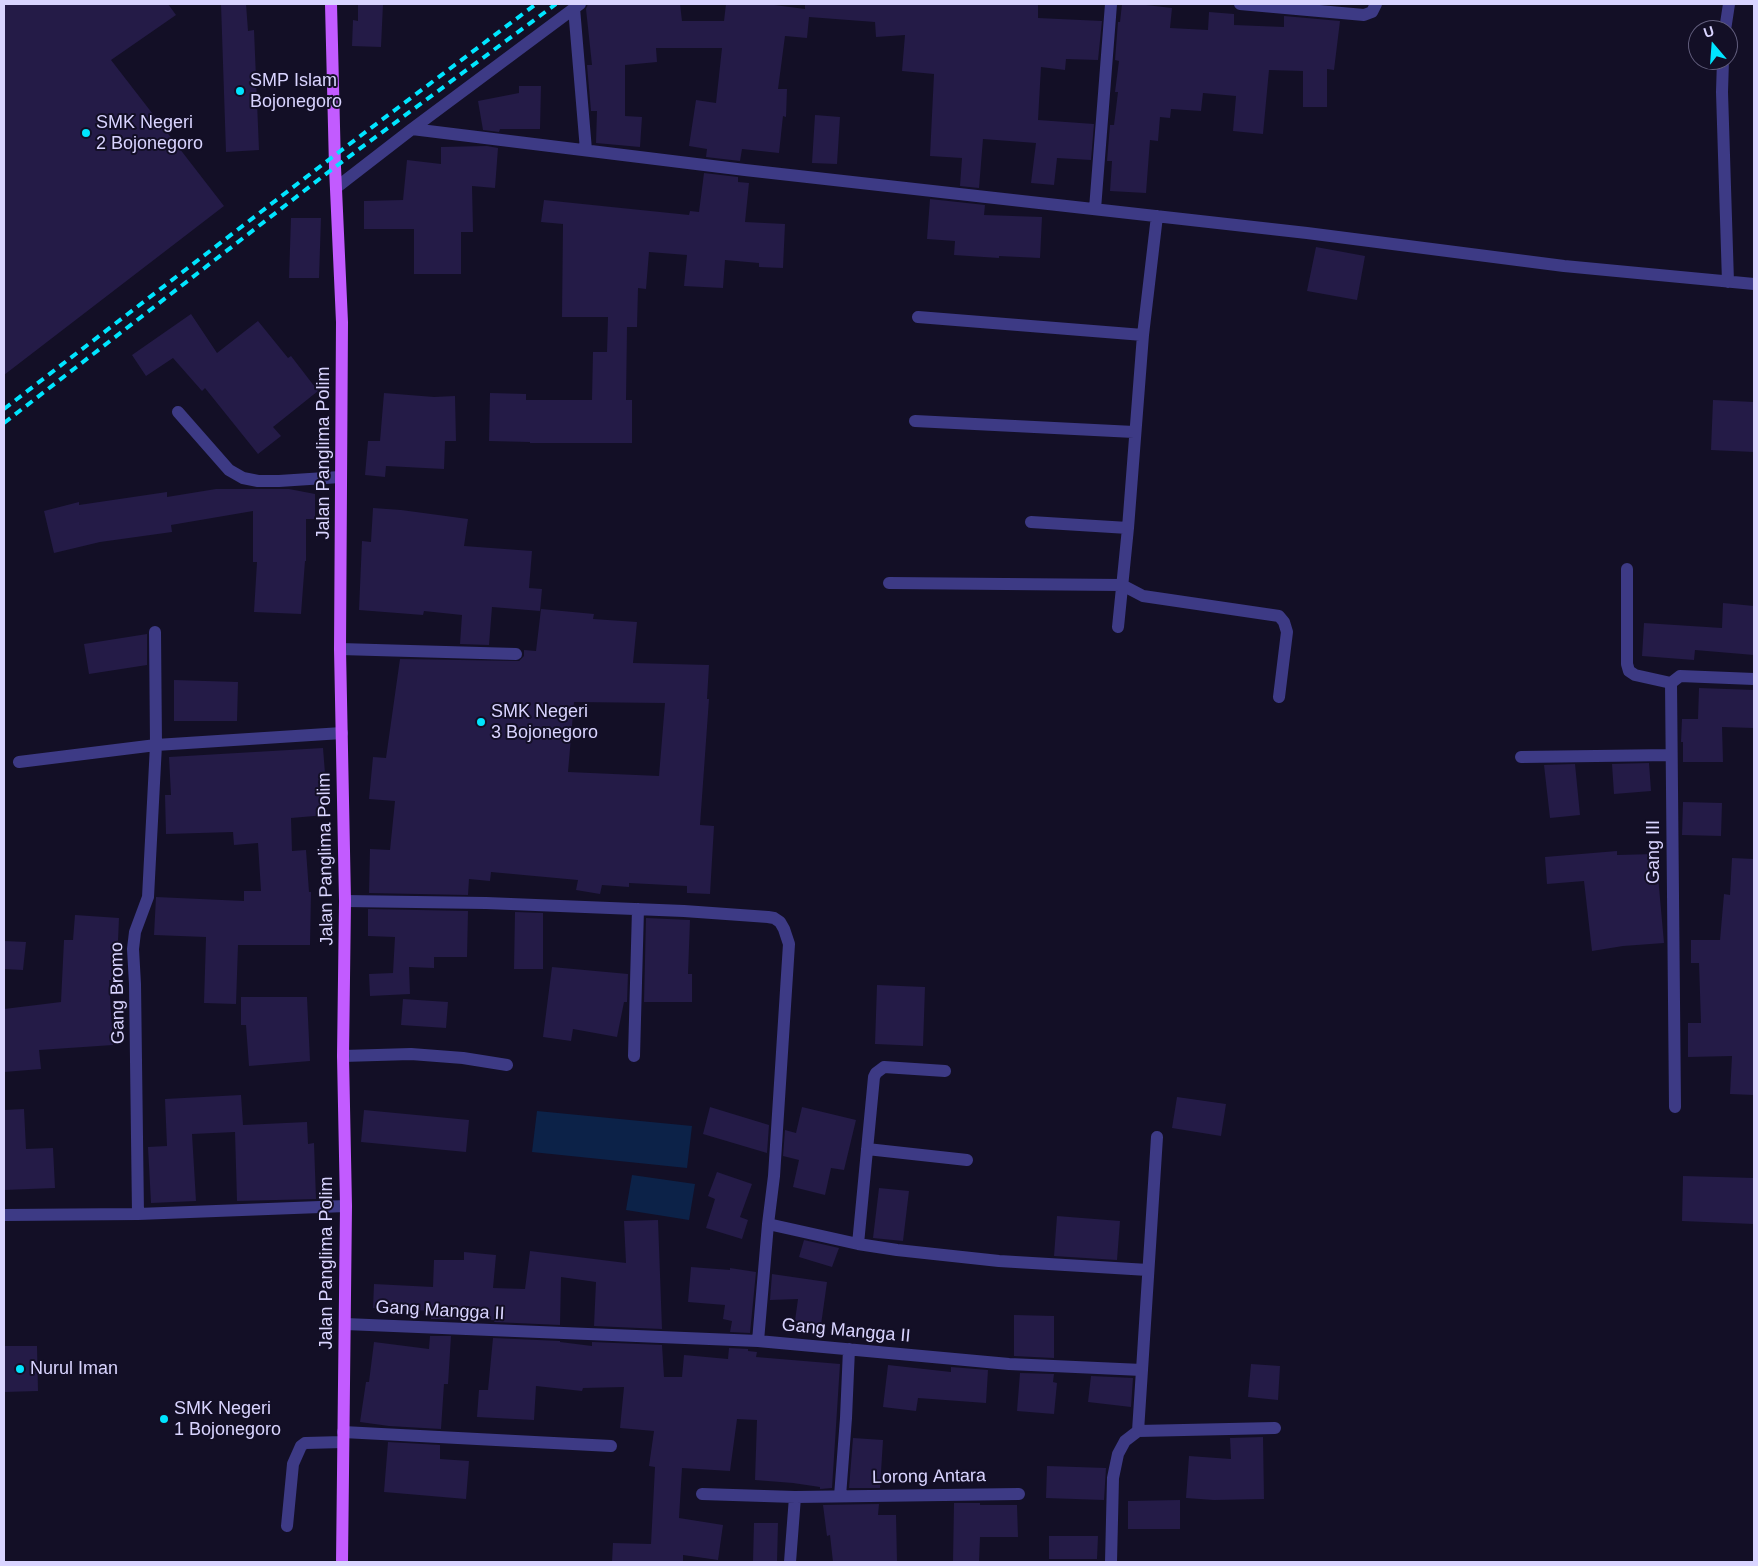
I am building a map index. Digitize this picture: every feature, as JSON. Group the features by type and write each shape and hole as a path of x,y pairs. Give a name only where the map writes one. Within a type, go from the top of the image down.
{"main road":[{"name":"Jalan Panglima Polim","path":"331,4 342,322 340,649 345,901 343,1056 346,1206 342,1562"}],"street":[{"path":"1095,209 1111,4"},
{"path":"1240,4 1364,15 1372,12 1376,4"},
{"path":"1727,20 1729,4"},
{"path":"577,6 586,150"},
{"path":"337,186 577,6"},
{"path":"1723,70 1728,282"},
{"path":"412,129 755,171 1307,233 1564,266 1754,284"},
{"path":"1118,627 1128,528 1143,335 1157,216"},
{"path":"918,317 1143,335"},
{"path":"178,412 229,470 243,478 258,481 279,481 340,477"},
{"path":"915,421 1134,432"},
{"path":"1031,522 1128,528"},
{"path":"1627,569 1627,664 1629,671 1635,676 1671,683 1680,676 1754,679"},
{"path":"889,583 1122,585 1143,596 1279,616 1284,622 1287,632 1279,697"},
{"name":"Gang Bromo","path":"138,1214 133,949 135,932 148,897 156,745 155,632"},
{"path":"340,649 516,654"},
{"name":"Gang III","path":"1671,683 1675,1107"},
{"path":"20,762 156,745 342,733"},
{"path":"1521,757 1671,755"},
{"path":"345,901 486,903 638,909 768,917 780,922 789,944 774,1176 758,1341"},
{"path":"634,1056 638,909"},
{"path":"343,1056 411,1054 463,1058 507,1065"},
{"path":"858,1244 874,1077 878,1070 884,1067 945,1071"},
{"path":"1138,1431 1158,1137"},
{"path":"867,1149 967,1160"},
{"path":"4,1215 138,1214 346,1206"},
{"path":"768,1224 858,1244 999,1262 1148,1270"},
{"name":"Gang Mangga II","path":"345,1324 758,1341 1009,1364 1142,1370"},
{"path":"840,1496 849,1349"},
{"path":"1111,1562 1113,1478 1125,1441 1138,1431 1275,1428"},
{"path":"287,1526 293,1464 301,1446 305,1443 343,1437 611,1446"},
{"name":"Lorong Antara","path":"702,1494 795,1497 1019,1494"},
{"path":"790,1562 795,1497"}],"water":[{"path":"537,1111 692,1126 687,1168 532,1152"},
{"path":"632,1175 695,1184 689,1220 626,1210"}],"building":[{"name":"SMK Negeri 2 Bojonegoro","path":"4,4 168,4 176,15 111,60 224,206 4,375"},
{"name":"SMP Islam Bojonegoro","path":"221,4 246,4 248,31 254,30 259,150 226,152"},
{"path":"358,4 383,4 381,47 352,46 353,20 358,21"},
{"path":"588,4 680,4 682,21 724,21 726,4 767,4 805,9 805,4 1038,4 1038,18 1102,21 1098,60 1066,59 1065,70 1041,67 1038,120 1094,124 1091,160 1057,158 1054,185 1031,183 1036,143 983,139 979,188 960,186 962,158 930,156 934,74 902,71 905,35 876,37 875,22 809,17 807,38 785,36 778,89 787,89 786,117 783,116 779,153 742,149 740,161 706,157 707,149 689,146 696,100 716,103 722,48 656,48 657,62 625,65 625,116 642,117 640,147 596,143 597,111 591,111 587,65 592,65 586,9"},
{"path":"1122,4 1146,4 1172,8 1170,28 1208,30 1209,12 1234,14 1234,25 1284,27 1284,16 1340,21 1334,70 1327,69 1327,107 1303,107 1303,71 1269,70 1263,134 1233,131 1236,96 1203,93 1201,111 1171,109 1170,118 1160,117 1158,141 1150,140 1146,193 1110,191 1112,161 1107,161 1110,125 1114,125 1118,92 1115,92 1119,61 1115,60 1118,22 1120,22"},
{"path":"519,86 541,86 540,129 500,129 499,132 483,130 478,101 519,93"},
{"path":"815,115 840,117 837,164 812,163"},
{"path":"487,146 498,148 495,188 472,186 473,232 461,232 461,274 414,274 414,229 364,229 364,201 403,200 407,160 441,164 441,147"},
{"path":"704,173 738,177 738,182 749,183 745,222 785,224 783,268 759,267 759,263 725,260 723,288 684,286 687,255 649,252 646,289 638,288 637,327 627,327 626,400 632,400 632,443 489,441 490,393 526,394 526,400 592,400 593,352 607,352 608,317 562,317 563,224 541,222 544,200 689,215 690,211 699,212"},
{"path":"930,199 985,205 984,215 1042,217 1040,258 954,255 955,241 927,239"},
{"path":"291,218 321,218 319,278 289,278"},
{"path":"1316,247 1365,256 1357,300 1307,291"},
{"path":"191,314 217,353 258,321 288,358 291,356 318,391 273,427 281,436 258,454 205,388 202,391 173,358 146,376 132,355"},
{"path":"384,393 434,397 455,396 456,441 445,441 444,469 386,466 385,477 365,475 368,441 380,441"},
{"path":"1713,400 1754,402 1754,452 1711,450"},
{"path":"216,489 289,489 315,494 315,519 306,519 306,561 301,614 254,612 257,562 253,562 253,511 171,525 172,532 100,542 54,553 44,511 79,502 79,505 167,492 167,497"},
{"path":"373,508 468,519 464,546 532,551 529,588 542,589 540,611 492,607 489,645 460,644 462,615 424,611 423,615 359,610 362,541 371,542"},
{"path":"1723,603 1754,606 1754,655 1695,650 1694,660 1642,656 1644,623 1722,628"},
{"path":"541,609 594,614 593,619 637,622 633,663 709,665 707,699 709,699 700,825 714,826 710,894 687,893 687,886 629,883 629,887 602,885 600,894 576,890 578,880 491,872 490,881 469,879 468,895 369,893 370,849 390,850 395,801 369,799 373,757 386,758 400,659 519,661 524,656 524,650 536,651","holes":["574,702 665,703 659,776 568,772"]},
{"path":"147,634 147,665 89,674 84,644"},
{"path":"174,680 238,682 237,721 174,721"},
{"path":"1699,688 1754,690 1754,728 1722,727 1723,762 1683,762 1683,742 1681,742 1682,719 1698,719"},
{"path":"323,748 326,815 291,818 292,851 306,850 309,892 311,892 310,945 238,945 236,1004 204,1003 206,937 154,935 156,897 244,901 244,891 261,891 258,843 234,845 233,832 166,834 165,795 171,795 169,757"},
{"path":"1649,763 1651,791 1614,794 1612,764"},
{"path":"1575,764 1580,815 1550,818 1544,765"},
{"path":"1683,802 1722,803 1721,836 1682,835"},
{"path":"1617,851 1617,855 1656,854 1664,943 1623,946 1592,951 1584,881 1547,884 1545,857"},
{"path":"1732,858 1754,859 1754,1095 1730,1094 1732,1056 1688,1057 1688,1023 1701,1023 1699,963 1691,963 1691,940 1720,940 1724,894 1730,895"},
{"path":"368,909 468,911 467,957 434,957 434,968 409,967 410,994 370,996 369,974 393,973 395,937 368,936"},
{"path":"515,912 543,913 543,969 514,969"},
{"path":"75,915 119,918 118,941 115,941 114,980 109,980 113,1045 39,1050 41,1069 4,1072 4,1009 61,1002 64,940 73,940"},
{"path":"646,918 690,920 688,974 692,974 692,1002 644,1002"},
{"path":"4,941 26,942 23,970 4,969"},
{"path":"552,967 628,974 627,1002 624,1002 617,1037 573,1029 571,1041 543,1037"},
{"path":"877,985 925,987 923,1046 875,1044"},
{"path":"241,997 307,997 310,1061 249,1066 246,1025 241,1025"},
{"path":"403,999 448,1002 446,1028 401,1025"},
{"path":"241,1095 243,1125 307,1122 308,1144 314,1143 316,1199 237,1201 235,1132 192,1134 196,1201 151,1203 148,1147 167,1146 165,1099"},
{"path":"1177,1097 1226,1104 1221,1136 1172,1128"},
{"path":"710,1107 769,1125 767,1153 703,1134"},
{"path":"802,1107 856,1120 844,1170 831,1168 825,1195 793,1187 799,1160 783,1156 785,1130 796,1133"},
{"path":"24,1109 26,1149 53,1148 55,1188 4,1190 4,1110"},
{"path":"364,1110 469,1120 466,1152 361,1142"},
{"path":"717,1172 752,1184 740,1217 748,1220 742,1239 706,1228 715,1199 708,1196"},
{"path":"1683,1176 1754,1178 1754,1224 1682,1221"},
{"path":"879,1188 909,1191 903,1241 873,1238"},
{"path":"1057,1216 1120,1221 1117,1260 1054,1256"},
{"path":"658,1220 662,1329 594,1326 596,1282 561,1277 560,1325 494,1322 495,1320 431,1319 431,1311 373,1308 374,1284 433,1287 434,1260 464,1260 464,1252 496,1255 493,1288 525,1289 530,1251 626,1263 624,1221"},
{"path":"804,1240 839,1248 832,1267 799,1257"},
{"path":"691,1267 730,1270 730,1268 756,1272 750,1333 730,1332 732,1321 723,1319 725,1305 688,1302"},
{"path":"772,1274 827,1282 821,1325 795,1321 798,1299 770,1300"},
{"path":"1014,1315 1054,1316 1054,1358 1014,1356"},
{"path":"430,1336 451,1336 448,1384 444,1384 441,1429 360,1422 366,1382 369,1382 374,1342 429,1349"},
{"path":"493,1338 560,1341 592,1346 592,1342 662,1345 664,1377 682,1377 684,1355 728,1359 729,1348 748,1349 748,1351 757,1352 756,1357 840,1364 832,1488 820,1489 820,1487 793,1483 755,1480 757,1420 737,1419 730,1471 682,1468 679,1518 723,1525 718,1560 683,1555 683,1562 612,1562 613,1543 651,1544 655,1467 649,1466 654,1431 620,1428 624,1387 583,1388 582,1391 536,1386 534,1420 477,1417 479,1390 488,1390"},
{"name":"Nurul Iman","path":"4,1346 37,1346 38,1391 4,1392"},
{"path":"1251,1364 1280,1366 1278,1400 1248,1397"},
{"path":"888,1365 951,1372 951,1367 988,1370 986,1403 918,1398 916,1411 883,1407"},
{"path":"1020,1373 1054,1374 1053,1382 1057,1383 1054,1414 1017,1411"},
{"path":"1091,1376 1133,1378 1131,1407 1088,1402"},
{"path":"1263,1437 1264,1499 1214,1500 1186,1498 1189,1456 1231,1459 1230,1438"},
{"path":"853,1438 883,1440 880,1488 849,1488"},
{"path":"388,1442 440,1445 440,1459 469,1461 466,1499 384,1492"},
{"path":"1047,1466 1106,1468 1104,1500 1046,1498"},
{"path":"1180,1500 1180,1529 1128,1529 1128,1501"},
{"path":"954,1503 1017,1505 1018,1537 980,1537 979,1562 953,1562"},
{"path":"879,1504 878,1515 896,1515 897,1562 833,1562 830,1535 827,1536 823,1505"},
{"path":"754,1523 778,1523 777,1562 753,1562"},
{"path":"1049,1536 1098,1536 1097,1559 1049,1559"}],"railway":[{"path":"4,409 335,155 536,4"},
{"path":"4,423 335,167 556,4"}],"place":[{"name":"SMP Islam Bojonegoro","path":"240,91"},
{"name":"SMK Negeri 2 Bojonegoro","path":"86,133"},
{"name":"SMK Negeri 3 Bojonegoro","path":"481,722"},
{"name":"Nurul Iman","path":"20,1369"},
{"name":"SMK Negeri 1 Bojonegoro","path":"164,1419"}]}
